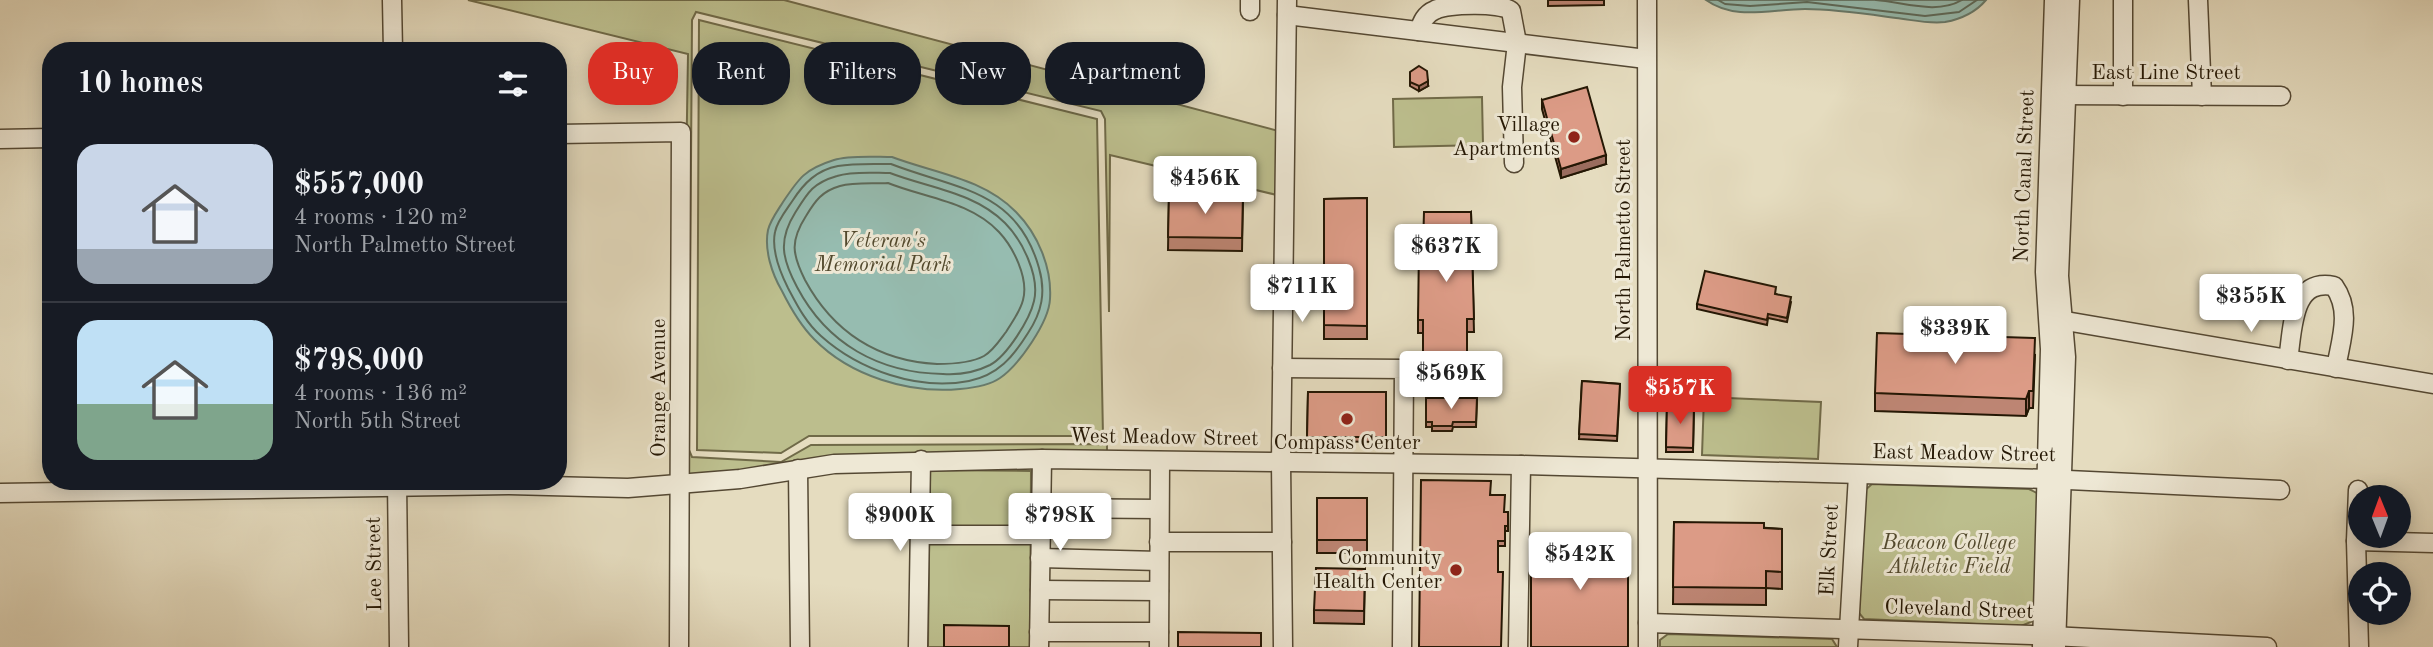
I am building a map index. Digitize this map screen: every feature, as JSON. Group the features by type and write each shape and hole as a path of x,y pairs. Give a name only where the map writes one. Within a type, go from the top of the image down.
{"street":[{"path":"392,0 393,42"},
{"name":"North Palmetto Street","path":"1647,0 1648,647"},
{"name":"North Canal Street","path":"2049,641 2054,479 2066,357 2045,272 2058,95 2054,0"},
{"path":"2058,95 2070,0"},
{"path":"2123,0 2123,96"},
{"path":"2199,0 2202,96"},
{"path":"1419,31 1424,19 1433,10 1496,5 1511,11 1517,43 1512,87 1514,163"},
{"path":"1283,647 1281,462 1287,8 1419,31 1647,59"},
{"name":"East Line Street","path":"2058,95 2281,96"},
{"name":"Orange Avenue","path":"567,134 679,132 682,157 679,647"},
{"path":"0,139 42,138"},
{"path":"2288,359 2300,298 2310,288 2321,284 2334,286 2342,297 2345,314 2336,368"},
{"path":"2055,319 2433,384"},
{"path":"1282,368 1404,369 1402,647"},
{"path":"1042,459 1039,639 1159,639 1160,461"},
{"path":"918,647 921,460"},
{"name":"West Meadow Street","path":"567,486 628,488 681,485 834,464 921,460 1405,463 1648,469"},
{"path":"1518,647 1521,465"},
{"path":"798,469 800,647"},
{"name":"East Meadow Street","path":"1648,469 2054,479 2280,490"},
{"name":"Elk Street","path":"1848,647 1858,475"},
{"name":"West Meadow Street","path":"0,493 132,490"},
{"name":"Lee Street","path":"397,490 399,647"},
{"path":"1041,508 1159,509"},
{"path":"920,535 1041,535"},
{"path":"1041,558 1282,542"},
{"path":"2412,542 2433,543"},
{"path":"2356,548 2359,647"},
{"path":"1040,590 1159,592"},
{"name":"Cleveland Street","path":"1648,623 1849,628 2049,641 2267,647"}],"green space":[{"path":"468,0 784,0 943,42 935,42 935,70 921,67 921,42 819,42 696,12 692,20 689,450 692,457 781,462 811,445 1107,444 1107,460 819,463 798,480 681,481 688,54 678,52 678,42 639,42"},
{"name":"Veteran's Memorial Park","path":"699,20 787,42 699,42"},
{"name":"Veteran's Memorial Park","path":"790,43 804,46 804,105 921,105 921,75 935,79 935,105 1031,105 1031,103 1097,119 1103,436 809,436 781,453 697,450 699,105 790,105"},
{"path":"1031,65 1045,69 1045,97 1031,94"},
{"path":"1482,97 1483,145 1394,147 1393,99"},
{"path":"1076,105 1180,105 1286,133 1285,197 1110,155 1109,312 1105,119 1101,111"},
{"path":"1704,397 1821,402 1818,459 1702,455"},
{"path":"930,470 1031,471 1030,647 928,647"},
{"name":"Beacon College Athletic Field","path":"1872,484 2029,489 2037,493 2036,614 2031,622 2021,626 1864,619 1859,613 1863,492"},
{"path":"1668,634 1832,639 1837,647 1660,647 1660,640"}],"water":[{"path":"1706,0 1986,0 1962,17 1933,23 1828,10 1741,12 1717,6"},
{"path":"892,157 989,191 1016,212 1037,241 1049,275 1048,308 1039,331 1024,353 1008,372 996,380 970,388 941,390 881,380 845,363 814,339 796,316 778,284 768,254 768,230 799,181 816,167 840,158"}],"building":[{"path":"1419,66 1427,71 1428,81 1419,86 1410,82 1410,72"},
{"name":"Village Apartments","path":"1587,87 1606,155 1561,169 1542,100"},
{"path":"1169,194 1243,195 1242,238 1168,237"},
{"path":"1367,198 1367,326 1324,325 1324,199"},
{"path":"1424,212 1471,212 1474,319 1467,319 1467,358 1423,358 1423,320 1418,320 1419,247 1423,247"},
{"path":"1705,271 1776,287 1775,294 1791,297 1787,318 1768,314 1767,320 1697,304"},
{"path":"1877,333 2035,338 2033,391 2029,391 2026,399 1875,393"},
{"path":"1582,381 1620,384 1617,436 1579,434"},
{"name":"Compass Center","path":"1308,392 1386,392 1386,437 1307,437"},
{"path":"1426,398 1477,398 1476,422 1432,426 1432,422 1426,422"},
{"path":"1667,404 1694,405 1693,448 1666,447"},
{"name":"Community Health Center","path":"1421,480 1491,481 1490,495 1505,495 1504,512 1508,512 1508,526 1505,526 1505,541 1498,541 1498,572 1503,572 1501,647 1419,647"},
{"path":"1317,498 1367,498 1367,540 1317,540"},
{"path":"1674,522 1764,523 1764,528 1782,529 1782,572 1766,571 1766,588 1673,587"},
{"path":"1531,536 1628,536 1628,647 1531,647"},
{"path":"1316,568 1365,569 1364,611 1314,610"},
{"path":"944,625 1009,626 1009,647 944,647"},
{"path":"1178,632 1261,633 1261,647 1178,647"}],"place":[{"name":"Village Apartments","path":"1574,137"},
{"name":"Compass Center","path":"1347,419"},
{"name":"Community Health Center","path":"1456,570"}]}
